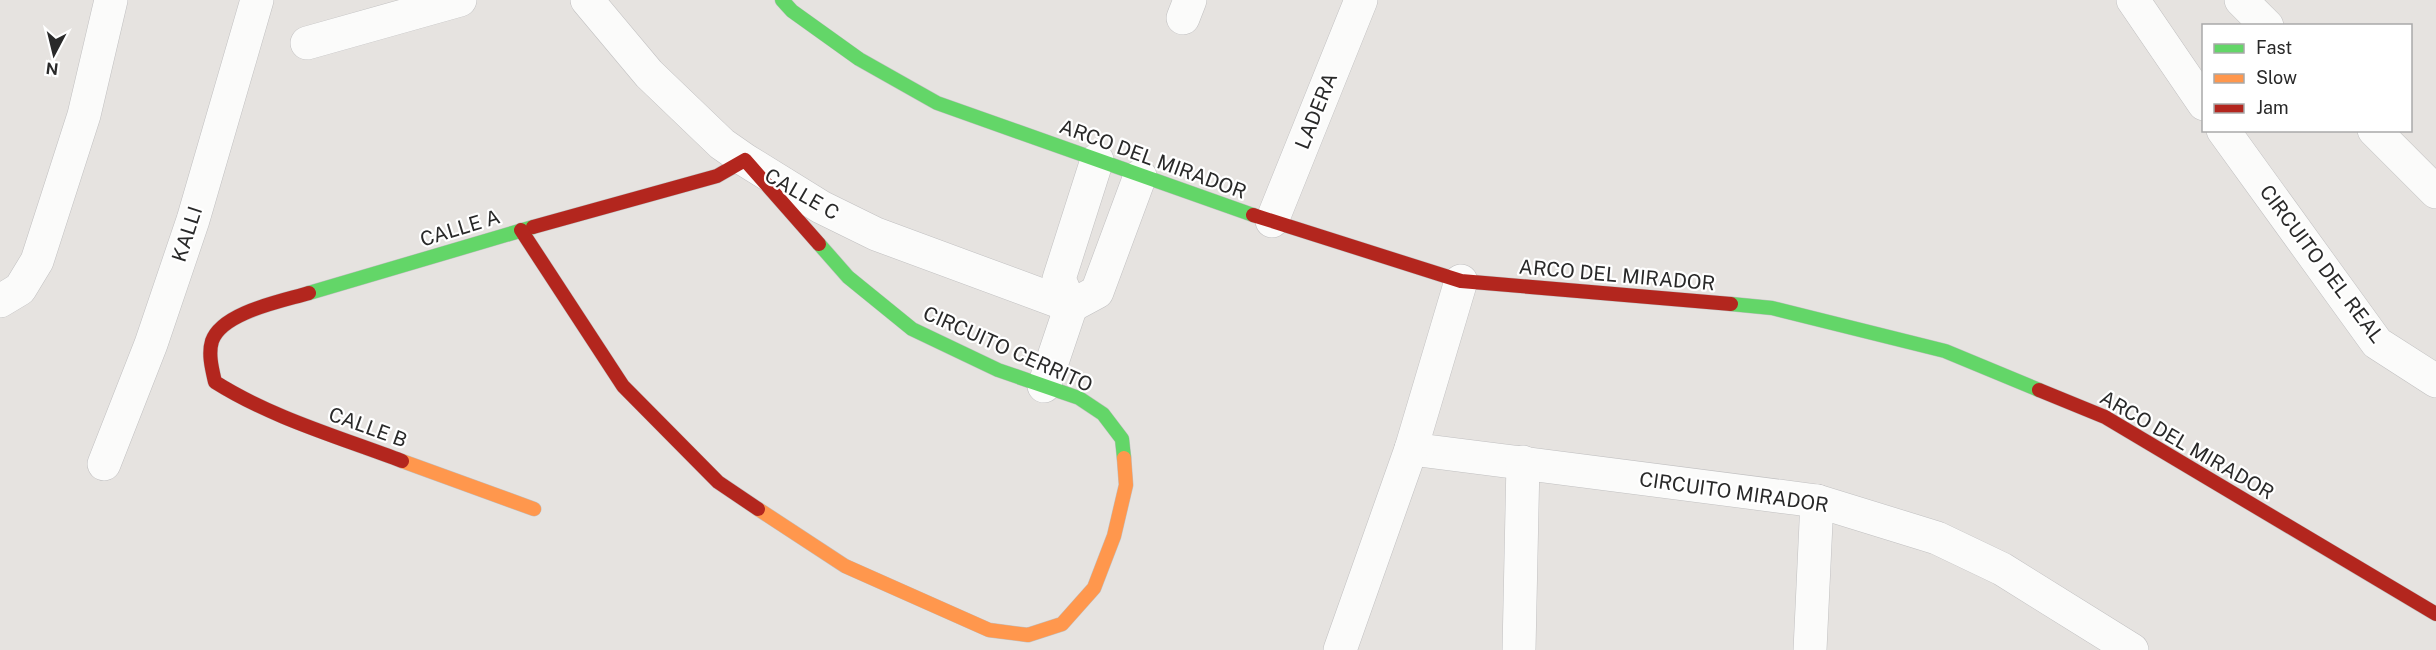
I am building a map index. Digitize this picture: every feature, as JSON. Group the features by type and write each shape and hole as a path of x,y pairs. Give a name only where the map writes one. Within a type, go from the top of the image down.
{"street":[{"path":"0,301 20,289 37,261 84,115 111,0"},
{"name":"KALLI","path":"104,464 151,344 189,231 257,0"},
{"path":"307,43 460,0"},
{"name":"CALLE C","path":"587,0 649,74 722,144 745,160 821,207 876,234 1071,306"},
{"name":"ARCO DEL MIRADOR","path":"782,0 792,11 859,59 937,103 1272,221 1461,281 1773,308 1945,351 2105,417 2436,614"},
{"name":"LADERA","path":"1272,221 1361,0"},
{"path":"2133,0 2202,101"},
{"path":"2241,0 2265,24"},
{"name":"CIRCUITO DEL REAL","path":"2224,132 2377,343 2436,381"},
{"path":"2375,132 2436,192"},
{"name":"CALLE A","path":"208,358 214,333 232,318 256,309 521,230 717,176 745,160"},
{"name":"CIRCUITO CERRITO","path":"521,230 623,386 718,482 845,566 989,630 1028,635 1062,624 1094,588 1114,536 1126,485 1122,439 1103,414 1079,398 998,370 912,329 848,277 745,160"},
{"path":"1044,386 1071,306 1059,279 1097,160"},
{"path":"1071,306 1097,292 1140,176"},
{"path":"1340,650 1411,449 1461,281"},
{"name":"CALLE B","path":"208,358 215,382 273,413 534,509"},
{"name":"CIRCUITO MIRADOR","path":"1411,449 1817,501 1937,538 2002,569 2097,638 2133,650"},
{"path":"1519,650 1523,462"},
{"path":"1810,650 1817,501"}],"traffic: fast":[{"path":"782,0 792,11 859,59 937,103 1253,215"},
{"path":"309,293 533,227"},
{"path":"819,244 848,277 912,329 998,370 1079,398 1103,414 1122,439 1124,458"},
{"path":"1731,304 1772,308 1945,351 2039,390"}],"traffic: slow":[{"path":"758,509 845,566 989,630 1028,635 1062,624 1094,588 1114,536 1126,485 1124,458"},
{"path":"402,461 534,509"}],"traffic: jam":[{"path":"533,227 717,176 745,160 819,244"},
{"path":"1253,215 1461,281 1731,304"},
{"path":"521,230 623,386 718,482 758,509"},
{"path":"309,293 254,309 228,322 218,331 212,341 210,351 215,382 259,406 402,461"},
{"path":"2039,390 2105,417 2436,614"}]}
